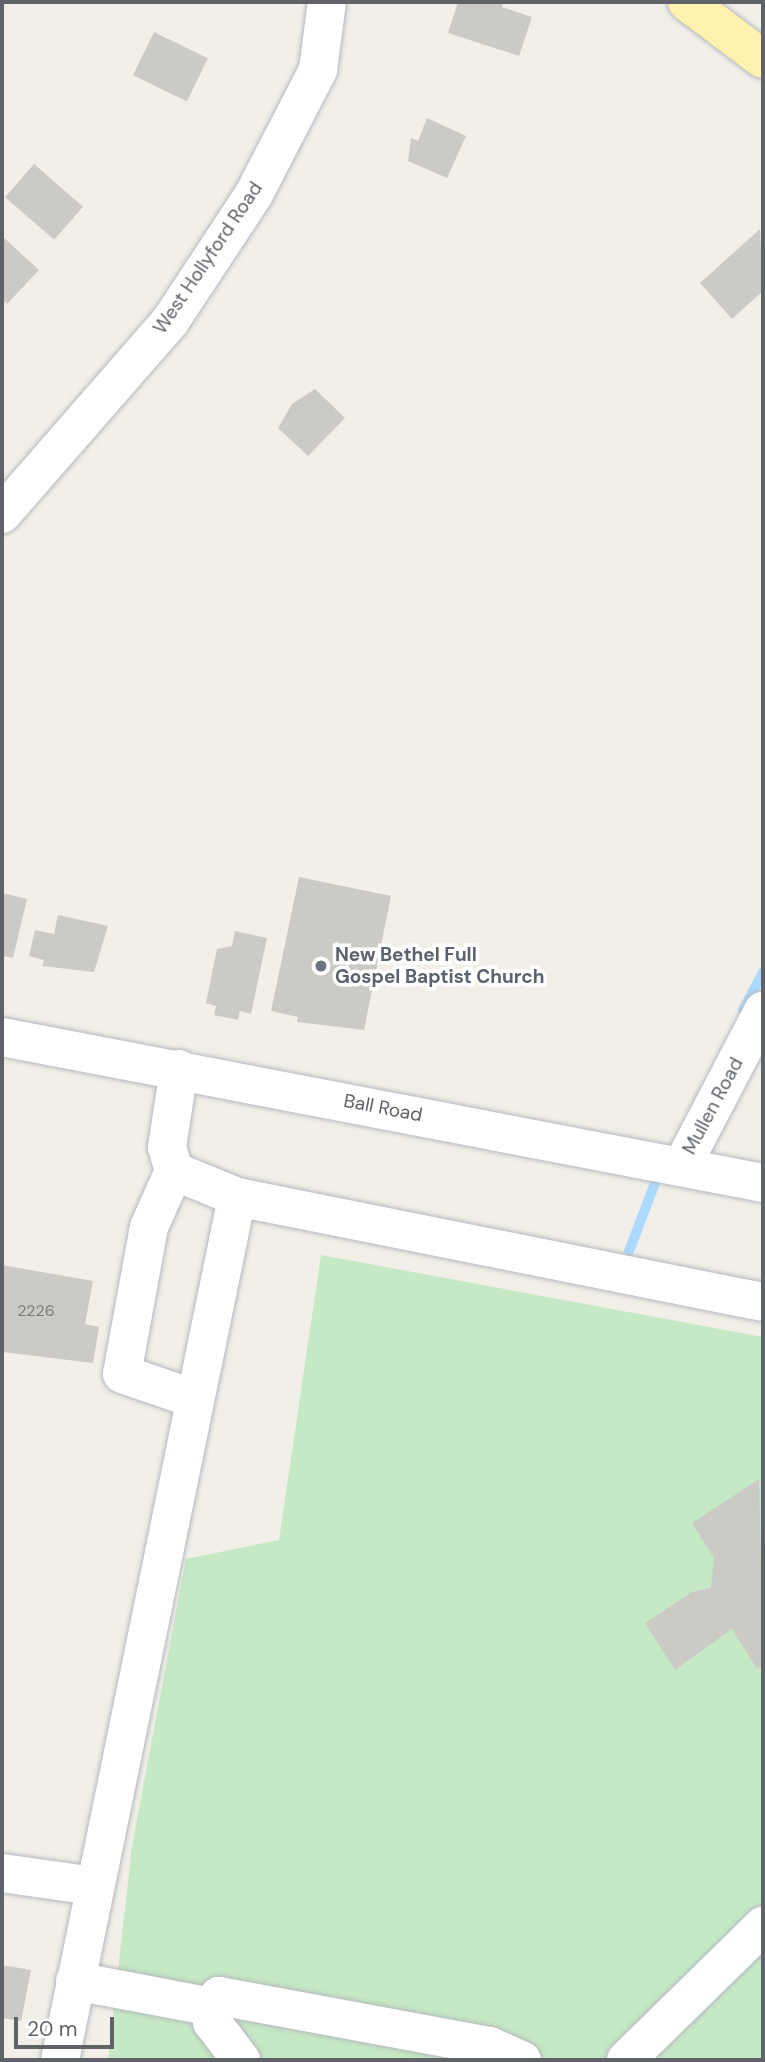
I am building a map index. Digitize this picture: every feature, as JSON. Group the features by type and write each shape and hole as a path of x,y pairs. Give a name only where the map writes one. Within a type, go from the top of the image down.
{"main road":[{"path":"687,2 763,60"}],"street":[{"name":"West Hollyford Road","path":"2,514 171,320 254,194 318,70 327,2"},
{"name":"Mullen Road","path":"666,1161 763,1011"},
{"name":"Ball Road","path":"2,1037 666,1161 763,1183"},
{"path":"179,1069 167,1147 174,1171 149,1227 122,1374 195,1399"},
{"path":"174,1171 237,1197 763,1302"},
{"path":"60,2060 93,1886 237,1197"},
{"path":"2,1873 93,1886"},
{"path":"626,2060 763,1926"},
{"path":"75,1981 212,2007"},
{"path":"241,2060 212,2022 212,2007 219,1996 237,1995 490,2046 522,2060"}],"green space":[{"path":"321,1255 763,1337 763,2060 108,2060 132,1846 186,1559 279,1540"}],"building":[{"path":"458,2 503,2 502,7 532,17 519,56 448,33"},
{"path":"154,32 208,58 187,101 133,75"},
{"path":"427,118 466,136 447,178 408,161 411,138 418,141"},
{"path":"34,164 83,207 54,240 5,197"},
{"path":"760,229 763,291 732,319 700,283"},
{"path":"2,236 39,270 7,304 2,299"},
{"path":"315,389 345,418 308,456 278,428 292,404"},
{"path":"299,877 391,896 364,1030 297,1022 298,1017 271,1011"},
{"path":"2,893 27,899 13,958 2,956"},
{"path":"58,915 108,926 94,972 42,966 44,960 29,956 35,930 54,934"},
{"path":"235,931 267,938 251,1014 240,1011 238,1020 214,1015 216,1006 206,1003 217,949 232,946"},
{"path":"2,1265 93,1281 85,1324 99,1327 93,1363 2,1352"},
{"path":"759,1479 763,1666 757,1669 732,1629 675,1670 645,1623 692,1592 711,1588 714,1558 692,1523"},
{"path":"2,1965 31,1970 21,2021 2,2018"}],"waterway":[{"path":"743,1010 763,972"},
{"path":"629,1251 659,1173"}],"place":[{"name":"New Bethel Full Gospel Baptist Church","path":"321,966"}]}
